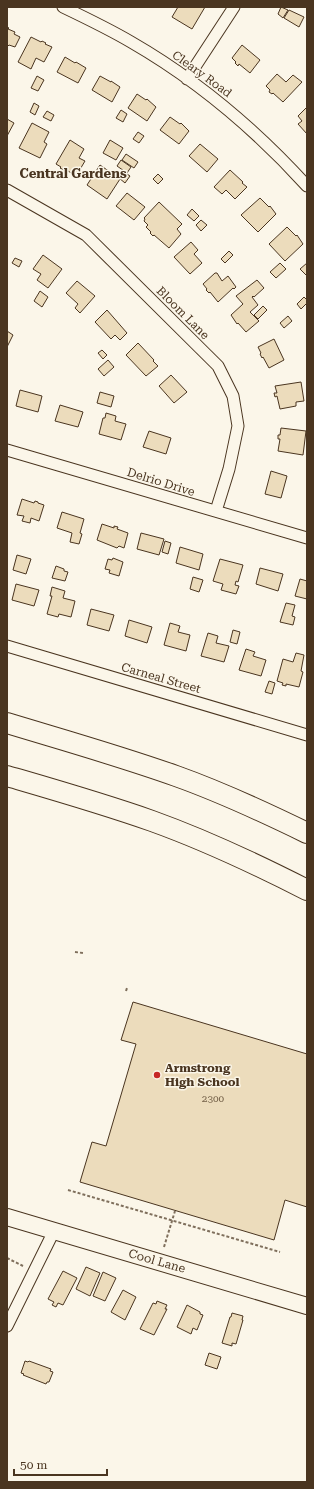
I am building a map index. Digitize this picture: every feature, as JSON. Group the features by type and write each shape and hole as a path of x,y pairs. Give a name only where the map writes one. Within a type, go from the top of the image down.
{"highway":[{"path":"7,723 176,776 260,810 307,833"},
{"path":"7,776 97,802 184,833 224,850 307,890"}],"street":[{"name":"Cleary Road","path":"63,7 130,41 187,78 224,106 267,144 307,186"},
{"path":"187,78 234,7"},
{"name":"Bloom Lane","path":"7,190 86,235 218,366 233,396 238,426 229,470 216,512"},
{"name":"Delrio Drive","path":"7,450 307,538"},
{"name":"Carneal Street","path":"7,646 307,735"},
{"name":"Cool Lane","path":"7,1217 307,1306"},
{"path":"7,1326 54,1231"}],"path":[{"path":"74,952 83,953"},
{"path":"68,1190 280,1252"},
{"path":"164,1248 175,1211"},
{"path":"7,1258 24,1267"}],"building":[{"path":"178,7 205,7 192,29 172,17"},
{"path":"281,7 288,10 283,18 278,14"},
{"path":"289,10 304,17 299,27 284,18"},
{"path":"7,27 15,32 14,34 20,37 15,47 9,45 7,47"},
{"path":"31,37 52,47 44,62 36,58 31,69 18,62"},
{"path":"242,45 260,60 250,73 239,64 238,66 232,58"},
{"path":"65,57 86,68 78,83 57,72"},
{"path":"277,74 286,82 293,75 302,82 283,102 273,93 272,94 269,92 270,90 266,86"},
{"path":"37,76 44,80 38,91 31,88"},
{"path":"100,76 120,87 112,102 92,90"},
{"path":"137,94 146,100 147,99 156,107 147,121 128,108"},
{"path":"34,103 39,106 35,115 30,112"},
{"path":"307,107 307,134 298,124 302,121 298,116"},
{"path":"121,110 127,114 123,122 116,118"},
{"path":"47,111 54,115 51,121 43,117"},
{"path":"170,117 180,124 181,123 189,131 179,144 160,130"},
{"path":"7,119 14,123 7,136"},
{"path":"32,123 49,132 44,142 47,144 40,158 19,148"},
{"path":"138,132 144,136 139,143 133,139"},
{"path":"70,140 84,149 79,158 85,161 76,176 65,169 60,168 61,167 56,164"},
{"path":"110,140 123,148 116,160 103,153"},
{"path":"200,144 218,159 207,172 189,156"},
{"path":"126,154 138,162 134,168 122,160"},
{"path":"121,160 131,167 127,173 117,166"},
{"path":"100,165 120,179 107,199 87,185"},
{"path":"230,170 247,187 235,199 226,190 222,194 214,187"},
{"path":"124,172 130,176 125,183 119,178"},
{"path":"158,174 163,179 158,184 153,179"},
{"path":"127,193 145,207 134,220 116,206"},
{"path":"260,198 269,207 270,206 276,214 258,232 241,215"},
{"path":"159,202 182,224 177,229 181,234 169,248 150,233 151,232 146,227 148,225 144,221 144,218"},
{"path":"192,209 199,216 194,221 187,215"},
{"path":"201,220 207,225 201,231 196,225"},
{"path":"287,227 296,236 297,235 303,244 285,261 269,244"},
{"path":"191,242 198,250 194,254 202,263 190,274 174,257"},
{"path":"229,251 233,255 225,263 221,259"},
{"path":"43,255 62,269 48,288 37,280 41,274 33,269"},
{"path":"15,258 22,261 19,267 12,263"},
{"path":"280,263 286,269 276,278 270,272"},
{"path":"307,263 307,276 300,269"},
{"path":"215,273 217,273 222,281 228,276 236,287 218,302 210,292 209,293 206,290 207,289 203,284"},
{"path":"257,280 264,288 252,297 258,305 250,312 259,321 246,332 238,323 237,324 231,315 243,304 236,296"},
{"path":"77,281 95,296 80,313 75,308 78,304 66,293"},
{"path":"40,291 48,297 42,307 34,301"},
{"path":"304,297 307,300 307,303 301,309 297,304"},
{"path":"263,306 267,310 258,319 254,315"},
{"path":"107,310 127,333 120,340 115,335 111,339 95,322"},
{"path":"288,316 292,321 284,328 280,323"},
{"path":"7,331 13,335 7,347"},
{"path":"274,339 284,360 269,368 263,357 262,358 258,347"},
{"path":"138,343 158,366 146,376 126,355"},
{"path":"102,350 107,355 103,359 98,353"},
{"path":"108,360 114,367 104,376 98,369"},
{"path":"171,375 187,392 174,403 159,386"},
{"path":"301,382 304,401 296,402 296,406 280,409 277,396 275,397 274,393 277,393 275,386"},
{"path":"20,390 42,396 38,412 16,406"},
{"path":"100,392 114,396 111,407 97,403"},
{"path":"60,405 83,412 78,427 55,421"},
{"path":"106,413 116,416 115,421 126,424 121,440 99,434 103,418 105,418"},
{"path":"281,428 306,431 303,455 278,451 280,439 278,439 278,435 280,435"},
{"path":"149,431 171,438 166,454 143,447"},
{"path":"271,471 287,476 281,498 265,494"},
{"path":"22,499 34,503 35,501 44,505 39,521 31,518 30,523 22,521 24,516 17,515"},
{"path":"62,512 84,519 79,544 70,542 72,533 57,528"},
{"path":"102,524 114,528 114,526 118,527 117,529 128,533 124,548 119,546 117,548 97,540"},
{"path":"141,533 164,539 159,555 137,549"},
{"path":"165,541 171,543 168,554 162,552"},
{"path":"180,547 203,554 199,570 176,563"},
{"path":"17,555 31,559 26,574 13,570"},
{"path":"113,558 123,562 119,576 109,573 110,570 105,569 108,559 112,560"},
{"path":"220,559 243,565 238,582 236,581 235,585 239,586 236,594 221,590 223,584 213,581"},
{"path":"56,566 68,572 65,581 52,578"},
{"path":"260,568 283,574 278,591 256,584"},
{"path":"193,577 203,580 199,592 190,589"},
{"path":"300,579 307,581 307,599 295,596"},
{"path":"16,584 39,590 34,606 12,600"},
{"path":"52,587 65,591 63,598 75,601 71,617 59,614 58,617 47,614 52,596 50,596"},
{"path":"286,603 295,605 292,616 295,617 293,625 280,622"},
{"path":"91,609 114,615 109,631 87,625"},
{"path":"129,620 152,627 147,643 125,636"},
{"path":"170,623 180,626 178,632 190,635 186,651 164,645"},
{"path":"233,630 240,632 237,644 230,642"},
{"path":"208,633 218,636 216,643 229,646 224,662 201,656"},
{"path":"246,649 255,652 253,656 266,660 261,676 239,670"},
{"path":"296,653 304,655 301,671 303,672 299,687 286,684 286,686 282,685 283,683 277,681 283,659 293,662"},
{"path":"269,681 275,683 272,694 265,692"},
{"path":"133,1002 307,1054 307,1207 285,1200 274,1240 80,1182 92,1142 106,1146 136,1044 121,1040"},
{"path":"86,1267 100,1273 90,1296 76,1289"},
{"path":"63,1271 77,1278 63,1305 58,1303 56,1307 52,1305 54,1302 48,1299"},
{"path":"103,1272 116,1278 105,1301 93,1296"},
{"path":"123,1290 136,1297 125,1320 111,1312"},
{"path":"157,1301 167,1305 165,1309 167,1309 154,1335 140,1329 153,1303 156,1304"},
{"path":"187,1305 203,1315 197,1330 193,1328 191,1334 177,1327"},
{"path":"232,1313 243,1316 243,1320 236,1344 232,1343 232,1346 222,1343"},
{"path":"209,1353 221,1357 217,1369 205,1365"},
{"path":"25,1361 51,1369 50,1371 53,1372 49,1382 46,1384 23,1375 24,1374 21,1373"}],"place":[{"name":"Armstrong High School","path":"157,1075"}],"district":[{"name":"Central Gardens","path":"73,173"}]}
